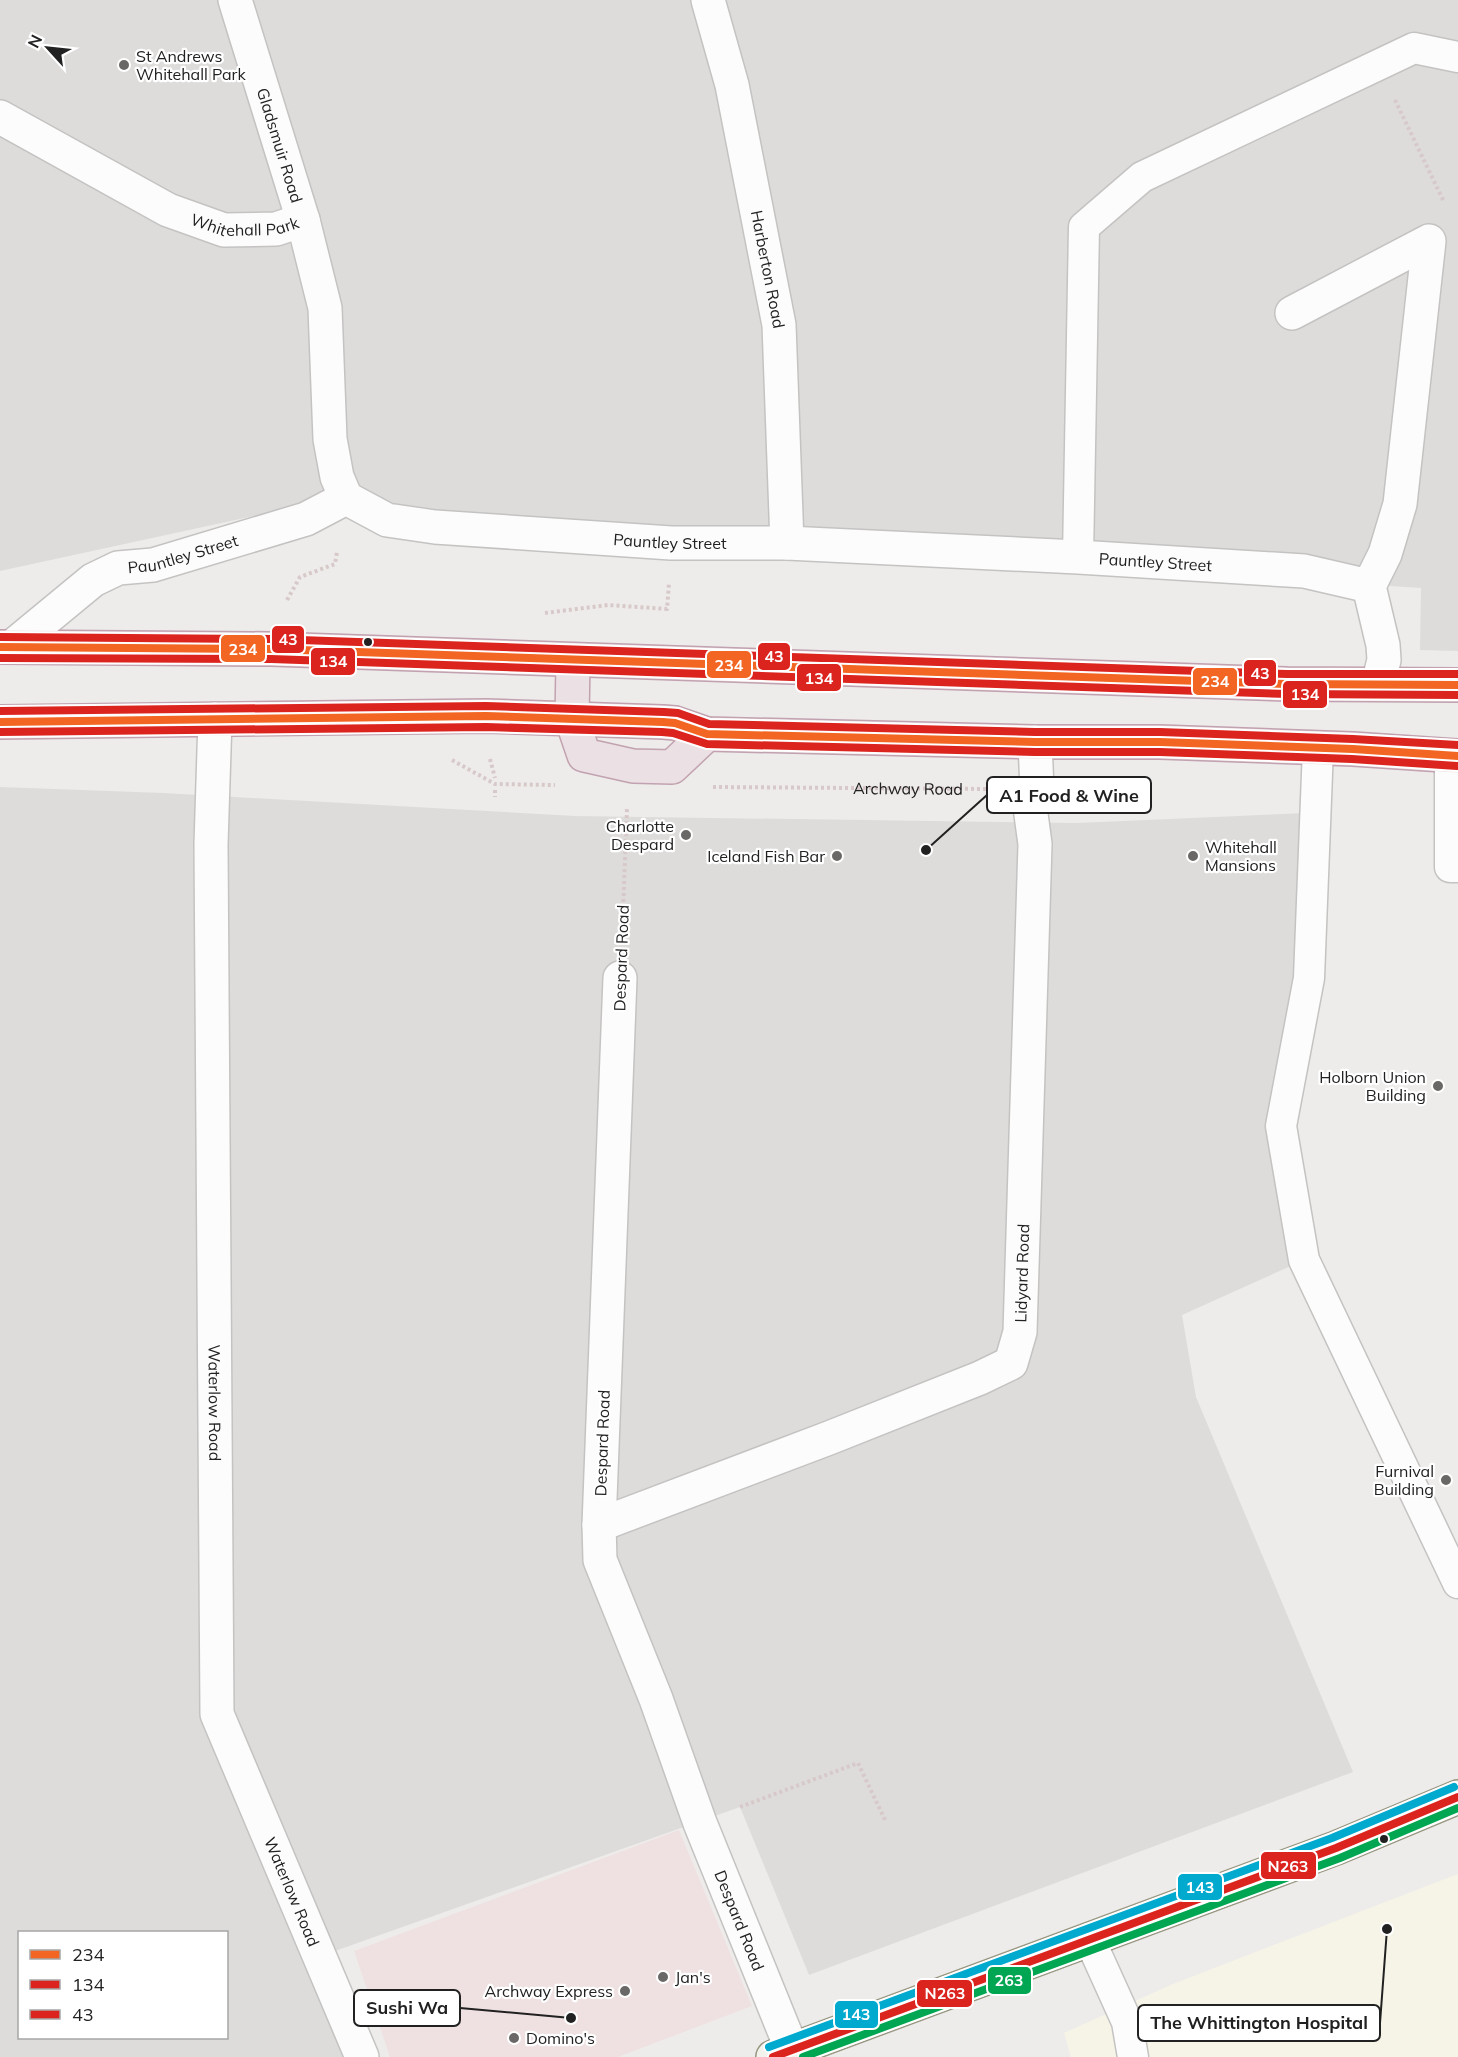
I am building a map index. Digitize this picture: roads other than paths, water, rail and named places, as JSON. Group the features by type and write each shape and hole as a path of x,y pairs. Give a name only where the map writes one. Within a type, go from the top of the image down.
{"highway":[{"path":"6,646 271,649 1275,684 1458,685"},
{"path":"573,661 572,720 584,755 633,766 672,767 707,734"},
{"path":"0,722 486,716 675,723 707,734 1035,742 1160,742 1454,756"}],"main road":[{"path":"786,2054 1089,1938 1336,1848 1458,1797"}],"street":[{"name":"Gladsmuir Road","path":"235,0 303,220"},
{"name":"Harberton Road","path":"708,0 732,85 778,324 787,543"},
{"name":"Whitehall Park","path":"0,117 168,210 224,230 276,229 303,220 325,308 330,439 337,477 346,498"},
{"path":"1292,313 1429,241 1400,504 1385,554 1369,586 1383,645 1383,660 1378,684"},
{"name":"Pauntley Street","path":"6,646 93,580 118,568 153,565 306,519 346,498 387,520 426,526 671,543 787,543 1304,571 1369,586"},
{"name":"Waterlow Road","path":"215,719 211,844 217,1714 362,2057"},
{"name":"Lidyard Road","path":"599,1525 829,1438 980,1378 1011,1363 1020,1332 1035,844 1030,807 1037,790 1035,742"},
{"name":"Despard Road","path":"620,978 599,1525 600,1560 656,1700 786,2054"}],"lane":[{"path":"1078,557 1084,227 1142,177 1414,48 1458,57"},
{"path":"1318,748 1309,978 1281,1126 1304,1260 1458,1583"},
{"path":"1454,756 1450,867 1458,867"},
{"path":"1089,1938 1127,2022 1133,2057"}],"place":[{"name":"St Andrews Whitehall Park","path":"124,65"},
{"name":"Charlotte Despard","path":"686,835"},
{"name":"A1 Food & Wine","path":"926,850"},
{"name":"Iceland Fish Bar","path":"837,856"},
{"name":"Whitehall Mansions","path":"1193,856"},
{"name":"Holborn Union Building","path":"1438,1086"},
{"name":"Furnival Building","path":"1446,1480"},
{"name":"The Whittington Hospital","path":"1387,1929"},
{"name":"Jan's","path":"663,1977"},
{"name":"Archway Express","path":"625,1991"},
{"name":"Sushi Wa","path":"571,2018"},
{"name":"Domino's","path":"514,2038"}]}
